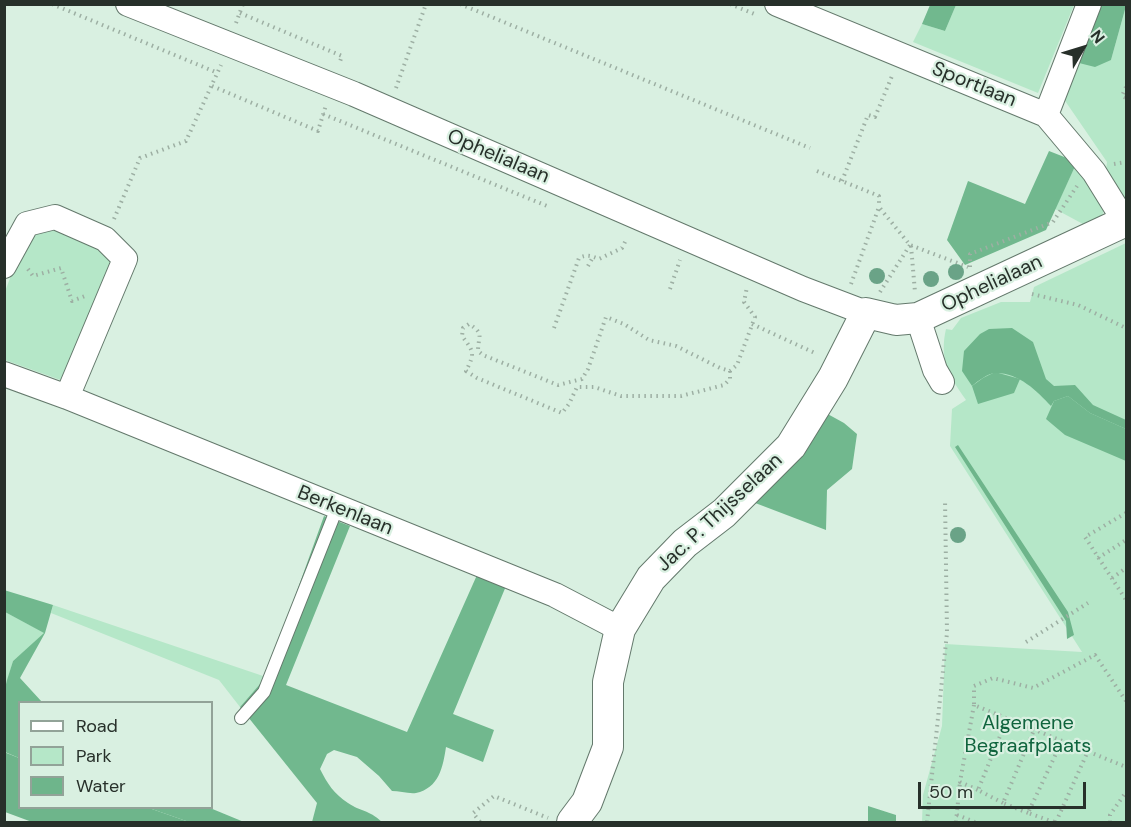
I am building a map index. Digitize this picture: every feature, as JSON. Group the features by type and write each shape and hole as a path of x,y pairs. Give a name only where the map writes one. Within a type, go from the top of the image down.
{"street":[{"name":"Ophelialaan","path":"128,4 388,109 854,309"},
{"name":"Sportlaan","path":"777,4 1046,115 1094,172 1126,222"},
{"path":"1046,115 1089,4"},
{"path":"14,265 27,224 55,217 105,239 125,259 67,398"},
{"name":"Ophelialaan","path":"942,382 935,370 918,318 1126,222"},
{"path":"854,309 896,320 918,318"},
{"name":"Jac. P. Thijsselaan","path":"560,820 587,801 608,747 608,682 620,629 651,578 686,543 724,513 791,446 833,378 854,309"},
{"name":"Berkenlaan","path":"4,374 555,595 620,629"}],"lane":[{"path":"241,718 264,692 337,508"}],"path":[{"path":"52,4 218,73"},
{"path":"388,109 426,4"},
{"path":"460,4 810,148"},
{"path":"212,86 318,131 342,56 240,13"},
{"path":"105,239 140,158 186,141 231,45"},
{"path":"842,181 868,115 875,117 901,55"},
{"path":"1126,87 1122,96 1126,98"},
{"path":"817,171 879,196 879,207 854,309"},
{"path":"879,207 910,245 970,268 970,254 1053,222 1078,185 1094,172"},
{"path":"554,328 579,258 584,256 599,259 622,248 627,238"},
{"path":"854,309 910,245"},
{"path":"910,245 918,318"},
{"path":"588,266 593,257"},
{"path":"670,289 681,260"},
{"path":"14,265 33,276 61,268 72,301 91,294"},
{"path":"1004,279 1021,292 1078,305 1126,328"},
{"path":"577,387 594,387 621,396 681,396 724,385 730,379 730,371 737,365 755,317 744,302 747,287"},
{"path":"473,355 472,348 462,336 463,328 469,324 481,335 478,351 473,355 466,371 477,378 562,413 588,369 606,317 624,324 649,340 676,346 730,371"},
{"path":"752,324 822,357"},
{"path":"478,351 558,385 582,379"},
{"path":"927,822 947,633 945,499"},
{"path":"1126,513 1084,537 1126,598"},
{"path":"1098,558 1126,540"},
{"path":"1112,578 1126,568"},
{"path":"1026,642 1088,603"},
{"path":"956,822 960,782 974,705 974,686 993,678 1033,688 1095,655 1126,701"},
{"path":"974,705 1126,767"},
{"path":"978,790 1008,719"},
{"path":"1003,803 1034,730"},
{"path":"1028,813 1062,741"},
{"path":"960,782 1003,803 1055,822 1088,752"},
{"path":"1110,822 1110,815 1126,792"},
{"path":"480,822 473,813 494,796 560,820"},
{"path":"957,815 975,822"}],"green space":[{"path":"956,5 1074,5 1038,93 913,42 922,24 945,31"},
{"path":"1126,6 1126,199 1106,170 1107,162 1059,92 1075,62 1111,60"},
{"path":"1077,162 1105,206 1102,216 1083,224 1055,209"},
{"path":"52,228 99,247 114,263 66,382 5,360 4,294 25,239"},
{"name":"Algemene Begraafplaats","path":"1126,243 1126,822 922,822 923,795 942,726 945,644 1082,652 950,446 952,409 966,400 947,367 944,349 946,329 952,330 961,318 1001,302 1030,302 1034,287"},
{"path":"53,605 266,677 240,707 219,680 51,613"},
{"path":"5,612 45,633 13,661 5,688"}],"shaded area":[{"path":"930,5 956,5 945,31 922,24"},
{"path":"1098,5 1126,6 1111,60 1095,67 1075,62"},
{"path":"1049,151 1077,162 1046,230 965,265 947,240 968,181 1025,204"},
{"path":"995,372 1020,379 1014,393 978,404 972,386"},
{"path":"1068,396 1090,413 1126,429 1126,461 1065,435 1046,419 1054,401"},
{"path":"824,412 844,423 857,434 852,469 827,490 826,530 750,501"},
{"path":"324,516 350,526 286,685 407,732 477,575 506,586 453,714 494,730 483,762 446,747 441,769 435,782 424,790 410,793 392,791 357,757 334,750 327,754 320,769 331,788 348,803 382,822 312,822 317,803 240,707 266,677"},
{"path":"4,590 53,605 45,633 20,678 41,701 18,701 18,758 5,752 5,688 13,661 44,633 5,612"},
{"path":"868,806 896,815 896,822 868,822"},
{"path":"152,809 212,809 244,822 189,822"}],"water":[{"path":"1012,328 1033,342 1046,379 1054,386 1075,385 1093,405 1126,420 1126,429 1090,413 1068,396 1054,401 1051,406 1027,384 1012,376 990,374 972,386 962,371 964,351 980,334 989,329"},
{"path":"958,445 1068,612 1074,635 1067,639 1066,621 955,447"},
{"path":"4,752 18,758 18,809 152,809 189,822 32,822 5,812"}]}
